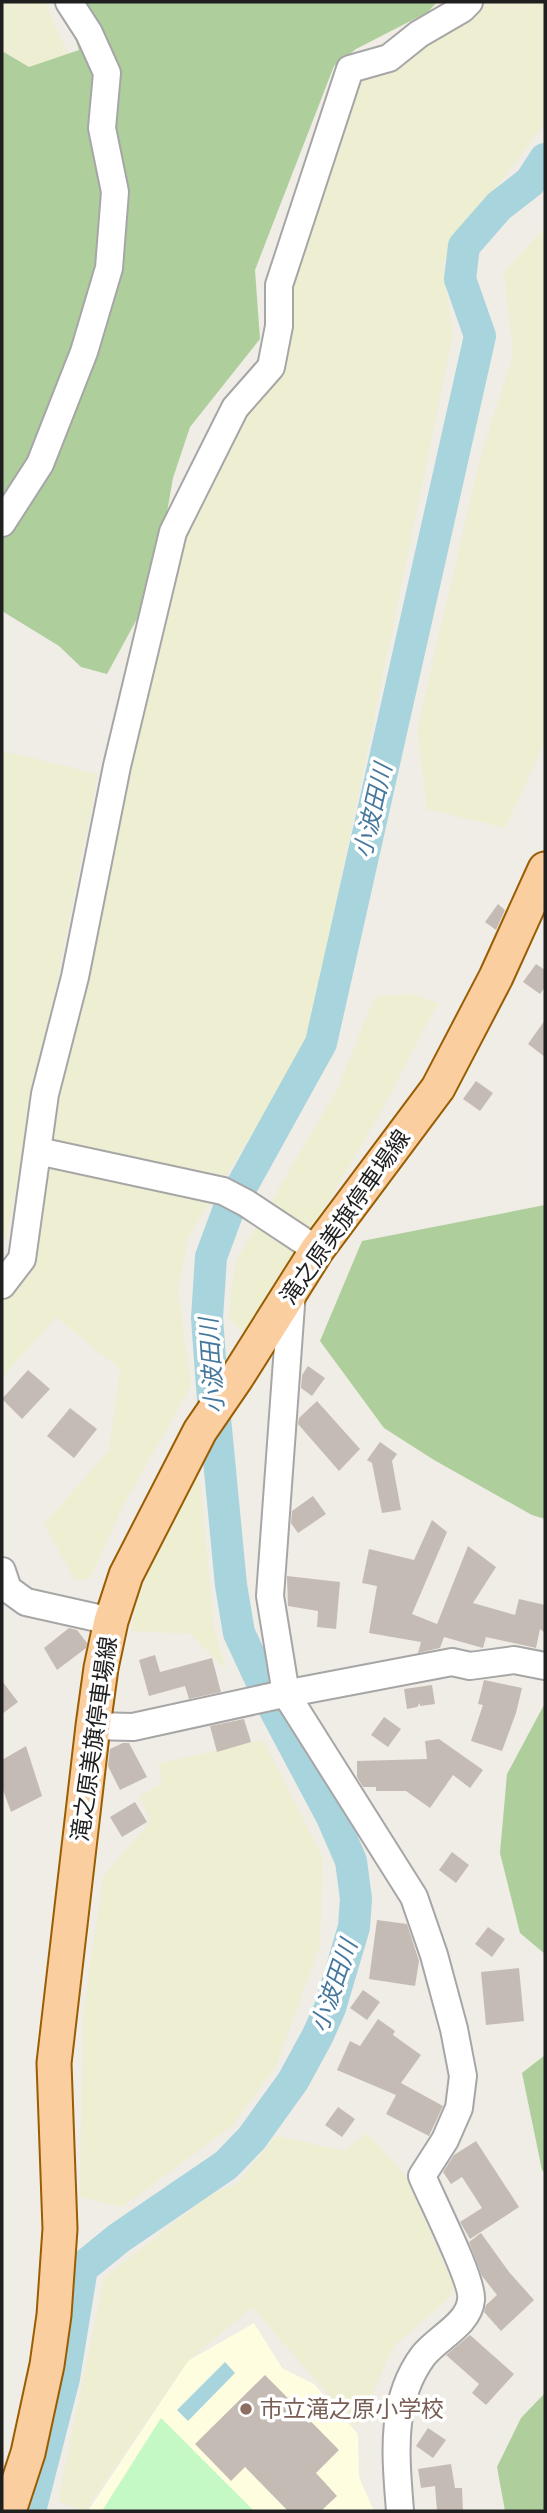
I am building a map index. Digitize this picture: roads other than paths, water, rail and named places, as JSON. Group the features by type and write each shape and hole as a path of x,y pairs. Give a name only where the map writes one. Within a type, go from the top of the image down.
{"main road":[{"name":"滝之原美旗停車場線","path":"9,2511 28,2453 47,2365 54,2315 60,2229 54,2063 101,1668 111,1621 126,1575 200,1430 237,1377 317,1250 438,1088 496,977 545,869"}],"street":[{"path":"2,523 40,464 84,352 109,268 115,192 102,128 107,73 89,33 69,2"},
{"path":"2,1285 22,1259 45,1094 75,977 117,766 154,602 173,532 235,408 271,367 279,326 279,285 349,69 389,58 419,34 462,9 469,2"},
{"path":"38,1151 234,1197 317,1250"},
{"path":"293,1289 270,1596 274,1697 414,1897 451,2017 463,2076 460,2108 445,2140 422,2176 467,2279 472,2298 467,2314 425,2354 413,2371 398,2416 395,2443 400,2511"},
{"path":"2,1571 8,1589 26,1602 111,1621"},
{"path":"93,1726 134,1727 452,1662 470,1666 514,1660 545,1666"}],"water":[{"path":"225,2362 235,2373 188,2421 177,2410"}],"waterway":[{"name":"小波田川","path":"30,2511 64,2378 82,2268 119,2238 226,2165 252,2138 293,2081 318,2035 330,2008 354,1927 356,1899 351,1861 332,1817 273,1706 239,1633 231,1585 212,1387 207,1318 211,1257 228,1211 321,1043 480,336 460,279 464,246 499,206 530,182 545,159"}],"place":[{"name":"市立滝之原小学校","path":"246,2409"}]}
